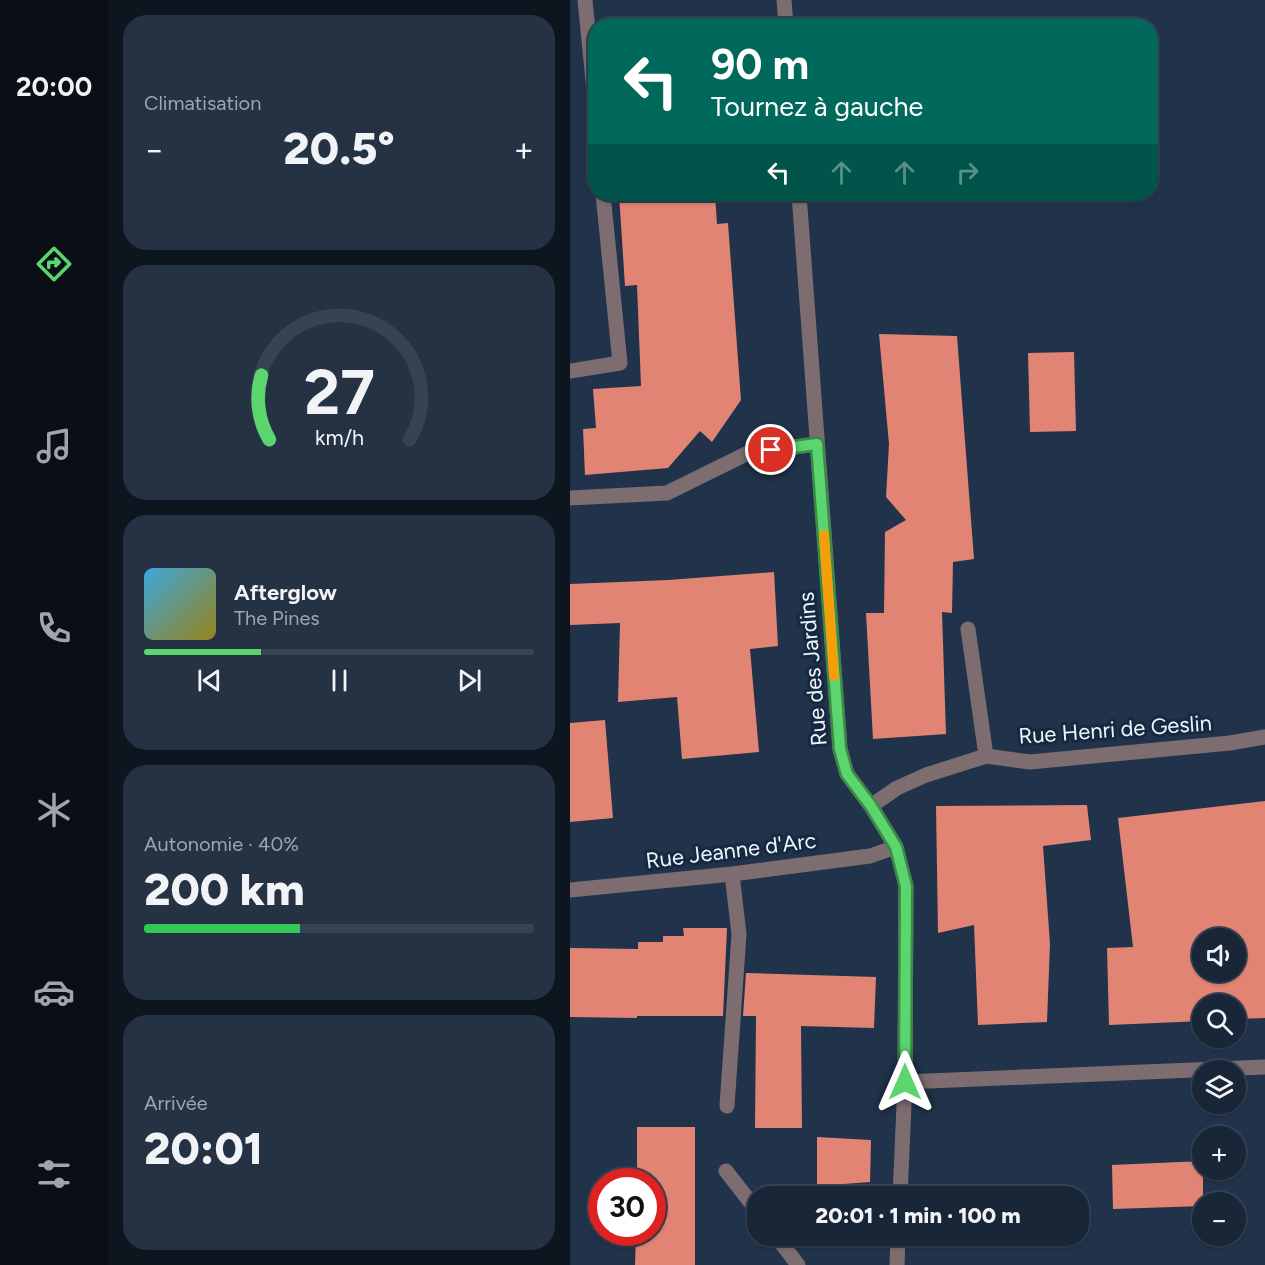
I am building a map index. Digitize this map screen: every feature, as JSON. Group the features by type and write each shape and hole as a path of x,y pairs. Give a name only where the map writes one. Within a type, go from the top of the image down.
{"street":[{"path":"585,0 588,30"},
{"path":"784,0 785,18"},
{"path":"570,371 620,363 604,201"},
{"name":"Rue des Jardins","path":"800,201 840,749 847,774 871,806 896,847 906,886 905,1082 900,1186"},
{"path":"570,498 667,493 748,453 817,444"},
{"path":"968,629 986,756"},
{"name":"Rue Henri de Geslin","path":"871,806 897,788 926,775 986,756 1030,762 1230,743 1265,737"},
{"name":"Rue Jeanne d'Arc","path":"570,890 732,874 870,856 896,847"},
{"path":"727,1106 739,934 732,874"},
{"path":"905,1082 1265,1066"},
{"path":"726,1171 747,1198"},
{"path":"784,1246 798,1265"},
{"path":"897,1265 898,1246"}],"building":[{"path":"619,201 715,201 717,224 728,223 741,400 712,442 700,431 668,468 585,475 583,429 596,428 593,389 641,386 637,285 625,286"},
{"path":"879,334 957,336 974,559 953,562 952,613 942,612 946,734 873,739 866,613 884,613 885,532 906,520 886,497 889,444"},
{"path":"1074,352 1076,431 1030,432 1028,353"},
{"path":"774,572 778,646 750,649 759,752 682,759 677,697 618,702 620,623 570,625 570,584"},
{"path":"605,720 613,818 570,822 570,723"},
{"path":"1265,801 1265,1018 1246,1019 1246,994 1192,994 1192,1021 1109,1025 1107,948 1133,947 1118,818"},
{"path":"1087,805 1091,840 1043,846 1050,944 1047,1022 978,1025 974,925 938,933 936,806"},
{"path":"683,928 727,928 723,1016 570,1017 570,948 638,949 638,942 663,942 663,936 684,936"},
{"path":"746,973 876,977 874,1028 801,1026 802,1128 755,1128 756,1016 743,1016"},
{"path":"637,1127 695,1127 695,1265 635,1265 636,1246 666,1246 666,1168 637,1168"},
{"path":"817,1137 871,1140 870,1182 817,1186"},
{"path":"1192,1161 1192,1180 1203,1180 1203,1192 1192,1192 1192,1206 1113,1209 1112,1165"}],"slow traffic":[{"path":"824,535 834,676"}],"route":[{"path":"771,450 817,444 840,749 847,774 871,806 896,847 906,886 905,1082"}]}
